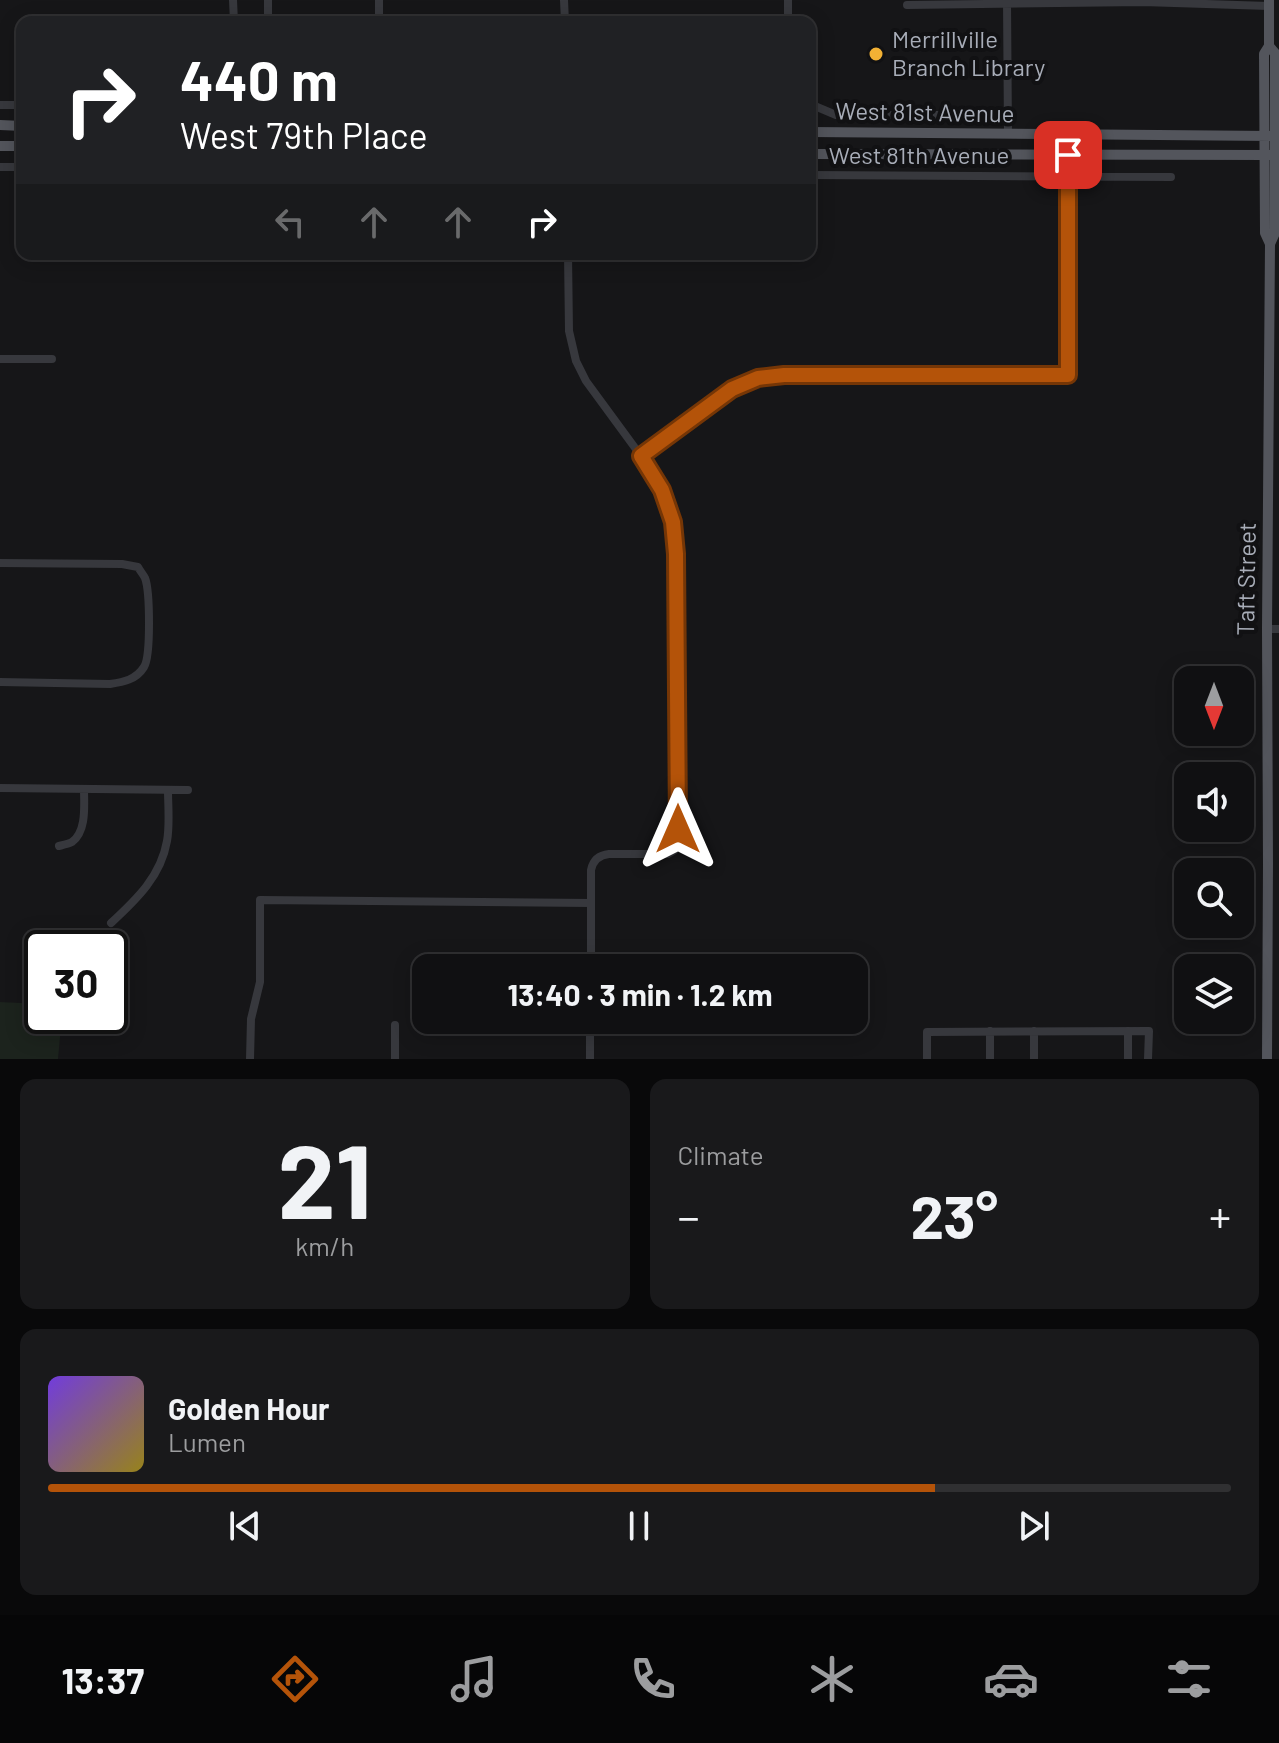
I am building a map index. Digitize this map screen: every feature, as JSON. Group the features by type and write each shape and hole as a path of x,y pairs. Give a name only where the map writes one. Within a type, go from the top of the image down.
{"main road":[{"name":"Taft Street","path":"1269,3 1274,30 1264,54 1277,202 1275,233 1270,244"},
{"name":"West 81st Avenue","path":"816,132 1273,136"},
{"name":"West 81st Avenue","path":"816,154 1273,155"},
{"name":"Taft Street","path":"1267,1054 1274,863 1267,629 1274,394 1270,244 1265,233 1273,155"}],"street":[{"path":"1007,2 1008,134"},
{"path":"907,5 1007,2 1269,3"},
{"path":"816,107 836,115 1008,115"},
{"path":"641,456 732,389 758,378 784,375 1068,375 1068,155"},
{"name":"West 81th Avenue","path":"816,175 1171,177"},
{"path":"568,260 569,331 576,361 591,388 662,490 673,522 675,543 678,844 668,854 609,854 599,857 592,867 591,954"},
{"path":"0,359 52,359"},
{"path":"0,563 122,564 138,567 146,579 148,600 146,665 137,675 110,684 0,682"},
{"path":"1267,629 1279,629"},
{"path":"0,788 188,790"},
{"path":"59,846 72,842 80,832 84,789"},
{"path":"111,923 139,897 161,862 168,839 168,790"},
{"path":"250,1059 251,1019 260,982 260,900 591,903"},
{"path":"395,1025 395,1059"},
{"path":"990,1031 990,1059"},
{"path":"1034,1031 1034,1059"},
{"path":"1128,1031 1128,1059"},
{"path":"927,1059 927,1032 1149,1031 1148,1059"},
{"path":"590,1034 590,1059"},
{"path":"1267,1054 1279,1048"}],"shaded area":[{"path":"0,1002 24,1003 24,1034 60,1034 58,1059 0,1059"}],"place":[{"name":"Merrillville Branch Library","path":"876,54"}],"route":[{"path":"678,829 676,554 673,522 662,490 641,456 732,389 758,378 784,375 1068,375 1068,155"}]}
